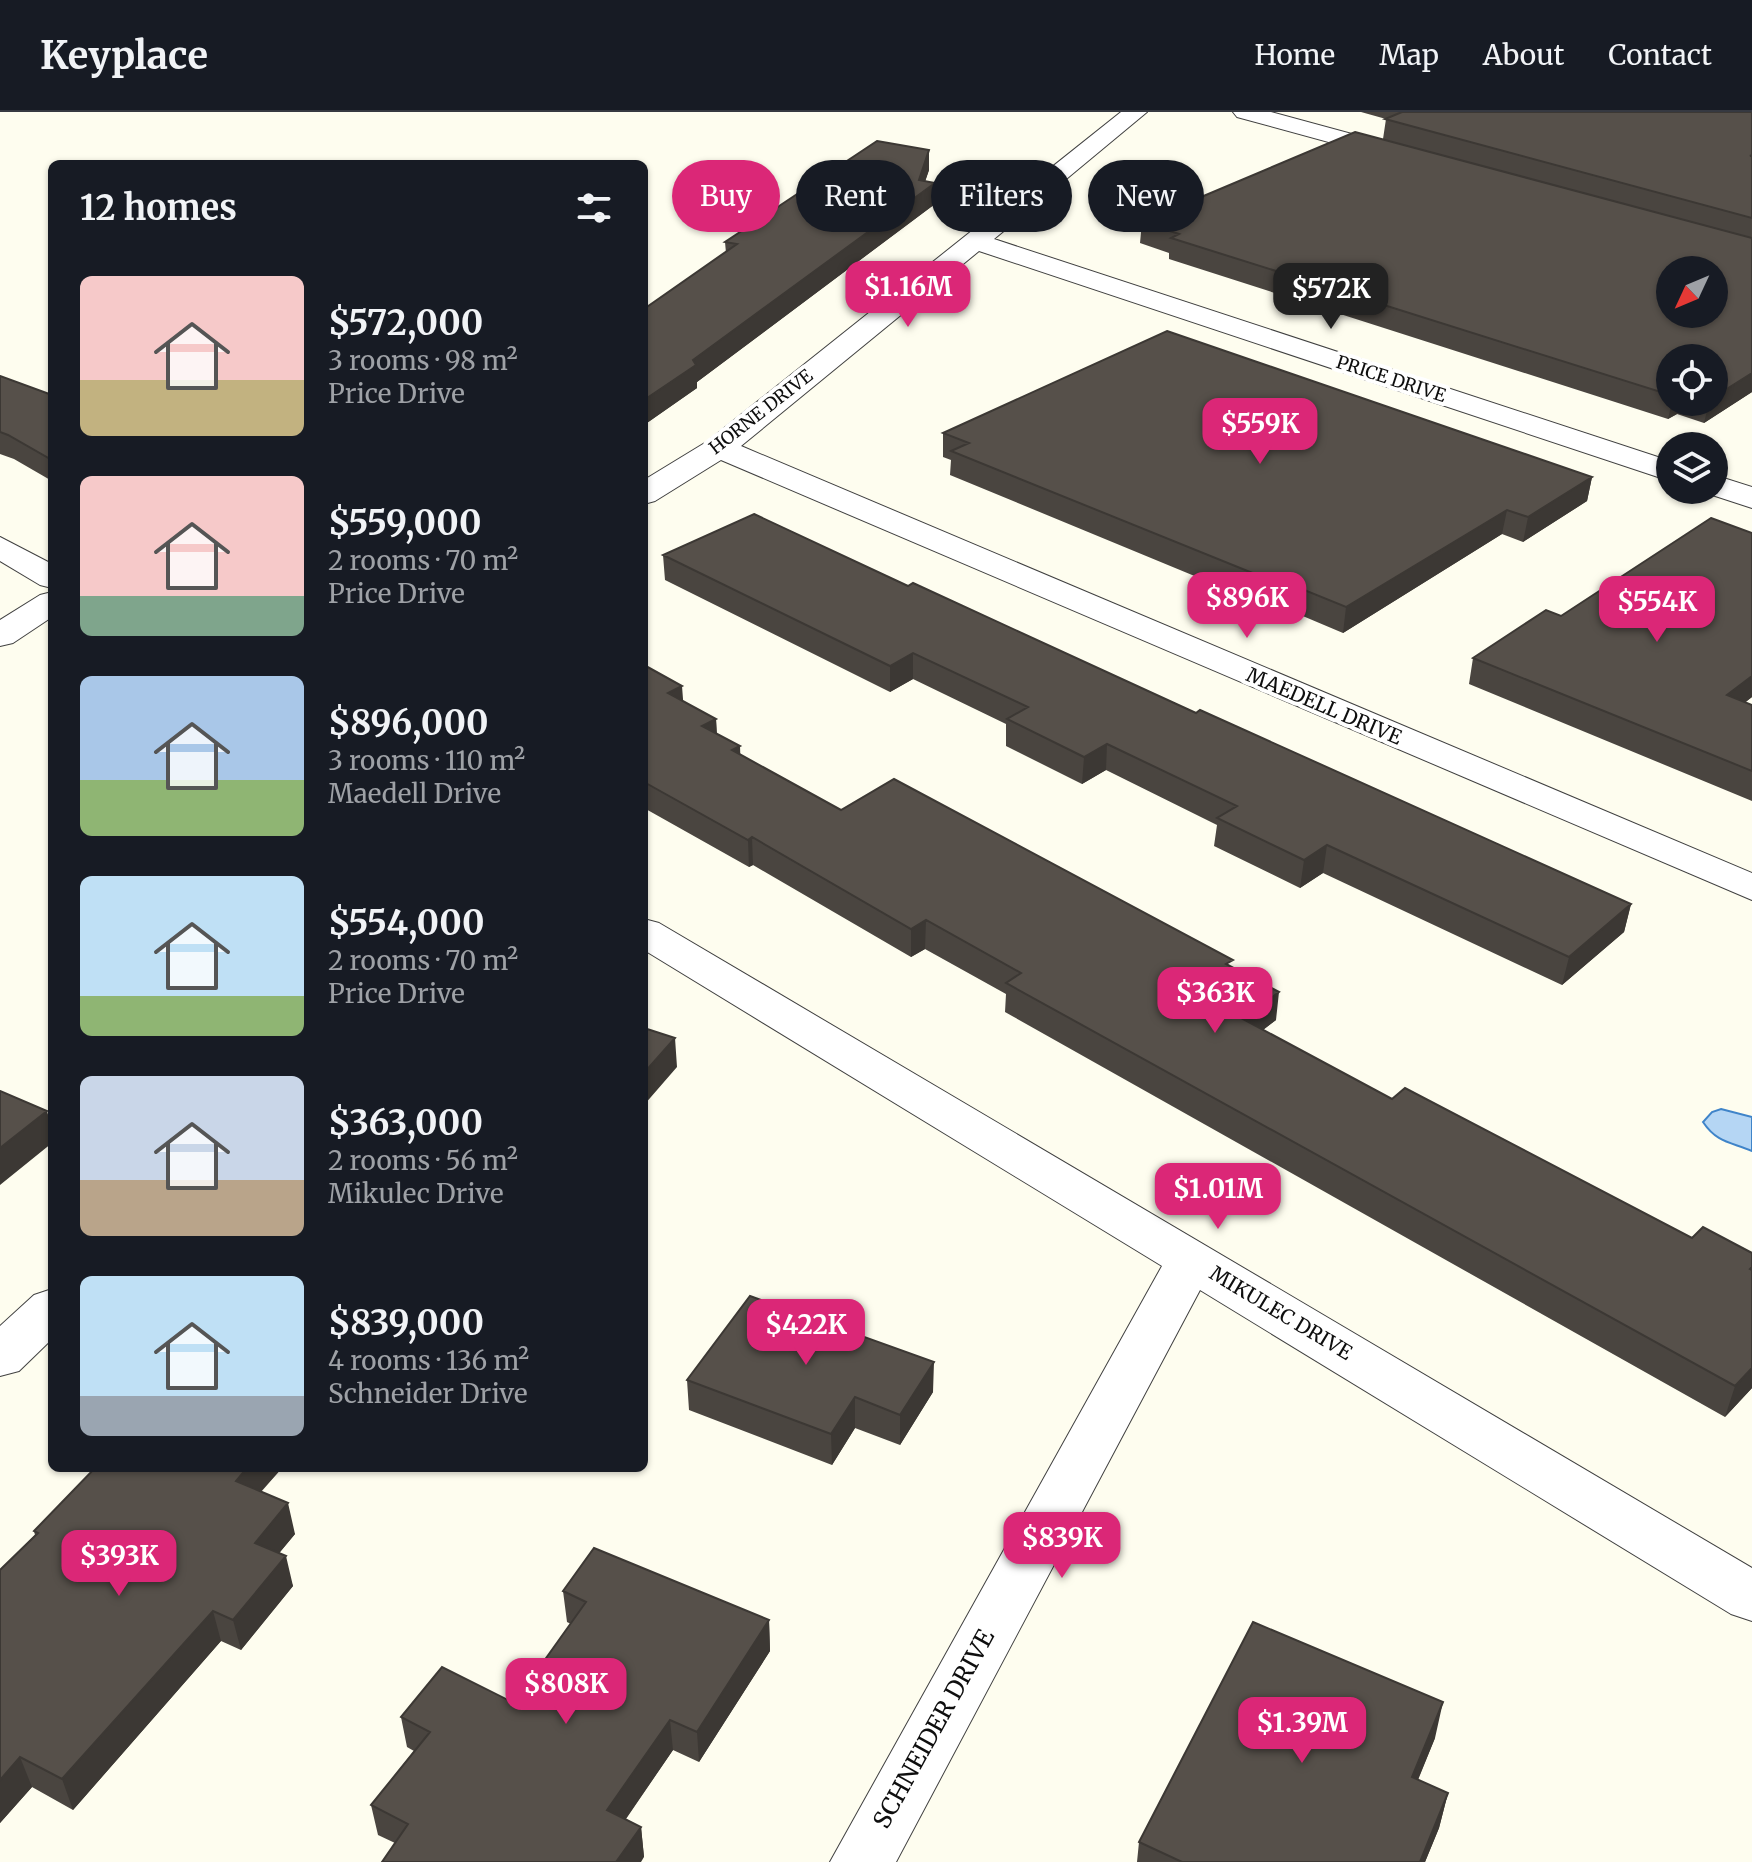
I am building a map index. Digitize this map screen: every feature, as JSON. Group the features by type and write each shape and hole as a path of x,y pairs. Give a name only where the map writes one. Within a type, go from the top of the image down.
{"street":[{"name":"HORNE DRIVE","path":"648,492 719,448 1135,112"},
{"path":"1245,112 1429,162"},
{"name":"PRICE DRIVE","path":"975,241 1656,466"},
{"name":"MAEDELL DRIVE","path":"719,448 1752,888"},
{"path":"1728,490 1752,498"},
{"path":"0,547 48,576"},
{"path":"0,635 48,605"},
{"name":"MIKULEC DRIVE","path":"648,934 1752,1597"},
{"name":"SCHNEIDER DRIVE","path":"862,1862 1191,1259"},
{"path":"0,1357 48,1312"}],"water":[{"path":"1721,1109 1752,1117 1752,1151 1719,1138 1708,1129 1703,1122 1712,1112"}],"building":[{"path":"1402,112 1752,112 1752,218 1385,119"},
{"path":"1355,132 1752,238 1752,373 1728,388 1728,344 1656,344 1656,391 1171,238 1179,234 1173,232 1204,232 1204,196"},
{"path":"877,141 929,150 919,180 931,182 931,186 915,198 915,160 848,160"},
{"path":"796,195 796,232 868,232 693,360 696,365 648,397 648,306 737,244 725,242 740,232 780,232 780,205"},
{"path":"1167,331 1592,477 1528,517 1507,510 1346,607 1302,589 1297,591 951,451 969,443 943,433"},
{"path":"0,376 48,394 48,458 0,432"},
{"path":"754,514 908,586 913,583 1196,713 1200,710 1631,904 1569,957 1327,845 1304,860 1217,818 1237,806 1107,744 1084,757 1007,719 1028,707 913,653 890,666 663,555"},
{"path":"1711,518 1752,533 1752,676 1727,695 1752,705 1752,771 1473,658 1546,610 1561,616"},
{"path":"648,667 682,686 668,693 716,719 702,726 740,746 732,750 841,810 894,779 1233,960 1226,964 1279,992 1243,1019 1392,1099 1405,1088 1692,1238 1703,1227 1752,1253 1752,1368 1735,1386 1006,983 1021,973 926,920 911,929 752,837 748,840 648,784"},
{"path":"648,1029 675,1038 648,1068"},
{"path":"0,1091 47,1111 0,1148"},
{"path":"750,1296 934,1362 900,1415 855,1397 831,1434 687,1380"},
{"path":"91,1472 244,1472 236,1481 288,1503 255,1543 286,1556 233,1620 213,1611 62,1779 20,1757 0,1780 0,1570 38,1533 34,1531"},
{"path":"594,1548 769,1620 697,1732 670,1720 607,1810 641,1827 616,1862 382,1862 408,1824 371,1805 430,1732 401,1717 442,1667 514,1703 586,1602 563,1591"},
{"path":"1253,1622 1443,1702 1412,1777 1448,1793 1420,1862 1182,1862 1139,1842"}]}
